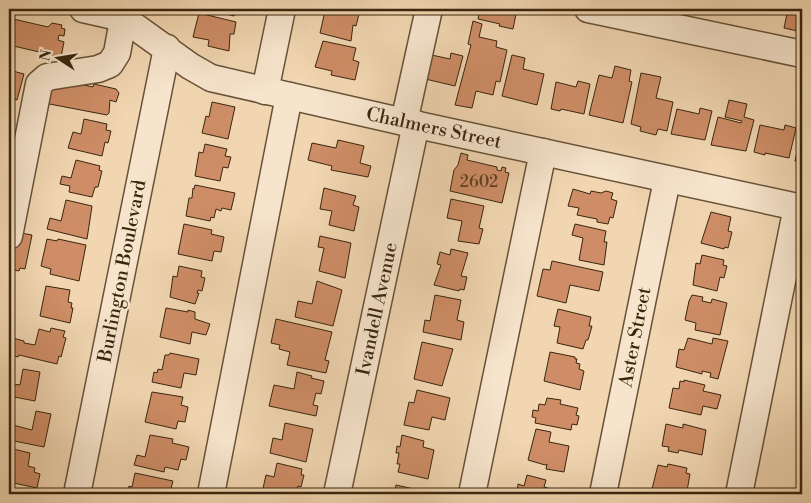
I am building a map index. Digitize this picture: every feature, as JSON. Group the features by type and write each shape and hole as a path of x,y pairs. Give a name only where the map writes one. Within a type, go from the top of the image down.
{"street":[{"name":"Chalmers Street","path":"83,9 124,13 190,66 211,78 800,208"},
{"path":"212,494 277,93 282,9"},
{"name":"Ivandell Avenue","path":"337,494 410,123 429,9"},
{"path":"588,9 802,54"},
{"path":"9,236 39,84 47,77 98,69 110,64 117,53 124,13"},
{"name":"Burlington Boulevard","path":"76,494 167,48"},
{"path":"472,494 543,152"},
{"name":"Aster Street","path":"603,494 667,180"},
{"path":"739,494 800,208"}],"building":[{"path":"207,9 236,9 234,16"},
{"path":"329,9 341,9 359,14 356,26 353,25 351,41 320,33 325,11 328,12"},
{"path":"480,9 517,9 513,29 478,19"},
{"path":"788,9 802,9 802,32 784,28"},
{"path":"199,13 236,22 234,34 230,34 229,51 208,46 209,40 193,37"},
{"path":"9,18 48,27 52,23 62,25 61,28 65,29 64,36 59,35 58,40 64,42 61,57 9,45"},
{"path":"473,21 482,24 479,37 497,41 496,47 507,50 500,82 496,81 493,95 476,91 472,108 455,105 471,45 468,44"},
{"path":"323,41 356,48 353,60 359,62 355,80 331,75 332,71 315,67"},
{"path":"451,53 463,56 455,86 421,78 427,54 450,59"},
{"path":"512,55 525,58 523,69 544,74 537,105 502,96"},
{"path":"615,66 631,70 629,81 632,82 623,123 589,115 599,75 612,78"},
{"path":"9,70 24,74 17,100 9,98"},
{"path":"641,73 661,77 656,98 673,102 667,131 658,129 656,135 640,131 641,127 631,124"},
{"path":"61,80 93,87 94,84 116,89 119,93 116,102 110,100 109,113 107,115 39,102"},
{"path":"578,81 590,84 584,114 551,109 556,82 576,87"},
{"path":"729,100 747,104 744,117 754,120 746,151 711,145 718,117 741,123 742,121 725,117"},
{"path":"212,102 235,107 228,139 202,133 206,116 209,117"},
{"path":"700,108 712,111 705,140 671,134 677,109 699,114"},
{"path":"84,119 107,124 106,130 111,131 108,143 105,142 102,156 68,148 73,132 81,134"},
{"path":"760,125 784,130 785,125 796,128 789,158 754,152"},
{"path":"802,134 802,163 795,161"},
{"path":"338,140 364,146 360,163 371,166 368,177 331,170 332,166 308,160 312,143 336,148"},
{"path":"205,144 227,149 225,156 231,157 228,168 223,167 220,181 195,176 199,152 203,153"},
{"path":"461,153 468,155 467,160 497,167 497,170 501,171 502,167 506,168 505,172 509,173 502,203 450,191 454,170 458,165"},
{"path":"76,160 100,166 99,170 102,171 98,187 95,187 92,197 69,192 70,186 60,184 62,176 71,178"},
{"path":"195,185 235,193 231,210 222,208 221,211 216,209 214,218 211,217 210,221 186,216 189,198 192,198"},
{"path":"324,188 356,196 353,205 359,207 354,231 329,225 332,211 320,209"},
{"path":"573,189 590,194 591,191 613,193 611,199 617,201 613,218 610,217 608,224 597,222 597,219 577,215 579,208 568,206"},
{"path":"451,199 484,206 479,228 483,229 479,244 458,241 462,221 447,218"},
{"path":"66,200 92,206 87,239 47,229 50,218 61,221"},
{"path":"711,212 731,217 728,231 732,232 728,248 725,247 724,249 701,243"},
{"path":"184,224 212,230 211,234 224,237 221,252 214,251 212,261 178,254"},
{"path":"575,224 606,231 604,242 607,242 604,265 579,260 583,238 572,235"},
{"path":"10,231 32,235 25,269 20,268 19,271 9,269"},
{"path":"320,236 351,243 345,278 319,271 324,248 318,247"},
{"path":"47,239 57,241 58,239 86,245 79,281 50,274 51,269 41,266"},
{"path":"451,249 468,253 461,276 467,277 464,290 460,289 459,291 434,285 441,265 437,264 440,252 450,255"},
{"path":"702,255 724,260 723,265 727,266 724,278 720,277 717,291 693,285 696,263 700,264"},
{"path":"552,261 603,272 599,291 570,285 566,303 537,296 543,269 550,270"},
{"path":"179,266 202,271 201,277 205,278 202,291 198,290 197,293 199,293 195,304 170,297 173,276 177,277"},
{"path":"317,281 342,290 333,326 295,317 298,301 312,304"},
{"path":"46,286 70,290 68,302 72,303 71,308 73,308 70,323 40,316"},
{"path":"435,295 461,300 457,320 464,322 461,340 423,332 425,320 430,321"},
{"path":"692,295 703,297 702,301 711,303 712,299 727,303 720,335 695,330 696,323 685,320"},
{"path":"166,308 195,312 195,319 210,324 206,335 192,332 190,344 160,337"},
{"path":"558,309 591,317 589,326 592,326 583,349 557,343 560,327 554,326"},
{"path":"276,319 332,332 325,360 329,361 326,373 287,365 290,352 279,349 280,345 271,343"},
{"path":"51,328 65,331 63,337 66,338 57,364 19,355 18,357 9,355 9,337 35,345 39,329 50,332"},
{"path":"688,338 712,344 713,338 728,341 718,379 710,377 711,373 702,371 702,374 676,367 679,349 684,350"},
{"path":"422,342 453,349 442,386 414,379"},
{"path":"550,352 577,359 576,363 580,364 579,369 584,371 580,390 544,381"},
{"path":"170,353 199,359 196,375 184,373 181,388 152,382 154,372 157,373 158,369 162,370 165,355"},
{"path":"23,369 40,372 35,401 9,396 9,377 14,378 13,384 20,385"},
{"path":"297,372 324,381 321,394 316,393 313,405 318,406 316,416 269,406 274,385 294,389"},
{"path":"684,380 705,385 703,391 721,395 717,409 703,406 701,415 669,408 673,388 679,389 680,381 684,382"},
{"path":"417,390 450,398 445,420 432,417 429,430 404,425 409,402 414,403"},
{"path":"152,392 183,397 181,405 188,407 185,422 178,421 176,429 145,422"},
{"path":"547,398 561,400 560,404 578,408 576,415 579,416 577,425 572,424 571,430 535,423 536,418 532,417 533,410 538,411 539,404 545,405"},
{"path":"36,411 51,414 44,447 9,440 9,424 32,430"},
{"path":"285,423 313,429 306,462 270,453 273,438 282,440"},
{"path":"666,424 683,428 683,424 706,430 702,455 679,450 678,453 668,451 669,447 662,446"},
{"path":"536,429 551,432 549,442 569,446 564,472 546,469 547,464 528,460"},
{"path":"150,435 173,439 172,443 189,447 186,460 181,459 178,470 165,467 164,472 134,465 137,455 145,457"},
{"path":"402,435 424,441 423,447 434,450 428,479 398,472 400,464 397,464 399,453 396,453 397,446 400,447"},
{"path":"9,448 30,453 28,466 35,468 34,472 40,474 37,488 9,482"},
{"path":"277,463 302,469 301,475 304,475 301,487 298,486 296,494 262,493 266,475 274,477"},
{"path":"668,464 687,468 686,473 690,474 687,491 683,490 681,494 651,493 658,465 667,467"},
{"path":"135,473 173,481 170,492 164,491 163,494 128,494 129,486 132,487"},
{"path":"527,475 546,480 544,487 559,493 517,494 518,484 524,486"},
{"path":"396,485 428,492 428,494 394,494"}]}
